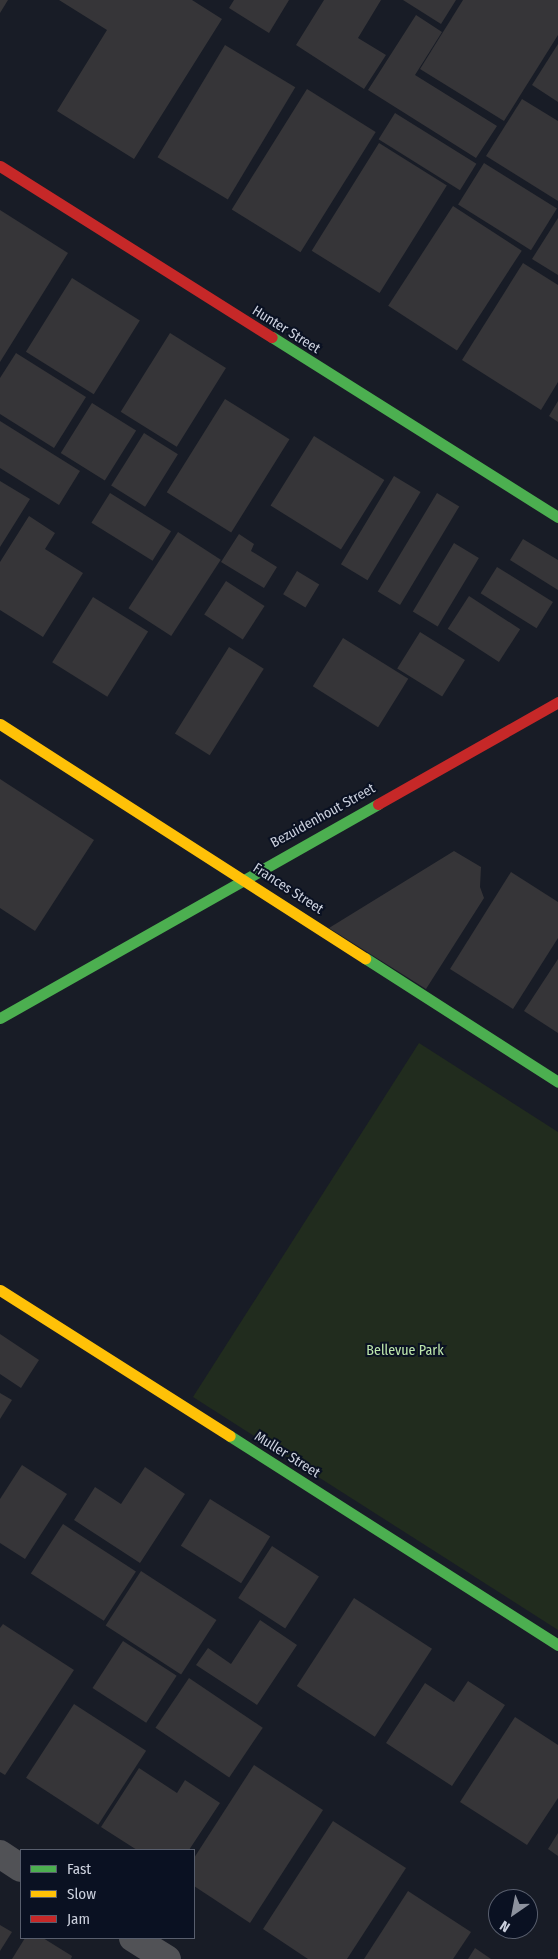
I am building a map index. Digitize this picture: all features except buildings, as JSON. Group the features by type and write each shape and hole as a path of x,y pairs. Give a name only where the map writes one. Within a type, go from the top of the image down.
{"street":[{"name":"Hunter Street","path":"0,166 558,517"},
{"name":"Bezuidenhout Street","path":"0,1018 243,878 558,702"},
{"name":"Frances Street","path":"0,724 243,878 558,1082"},
{"name":"Muller Street","path":"0,1290 558,1645"},
{"path":"0,1854 20,1867"},
{"path":"135,1939 166,1959"}],"green space":[{"name":"Bellevue Park","path":"419,1043 558,1132 558,1630 193,1397"}],"traffic: fast":[{"path":"272,337 558,517"},
{"path":"0,1018 378,804"},
{"path":"365,958 558,1082"},
{"path":"230,1436 558,1645"}],"traffic: slow":[{"path":"0,724 365,958"},
{"path":"0,1290 230,1436"}],"traffic: jam":[{"path":"0,166 272,337"},
{"path":"378,804 558,702"}]}
